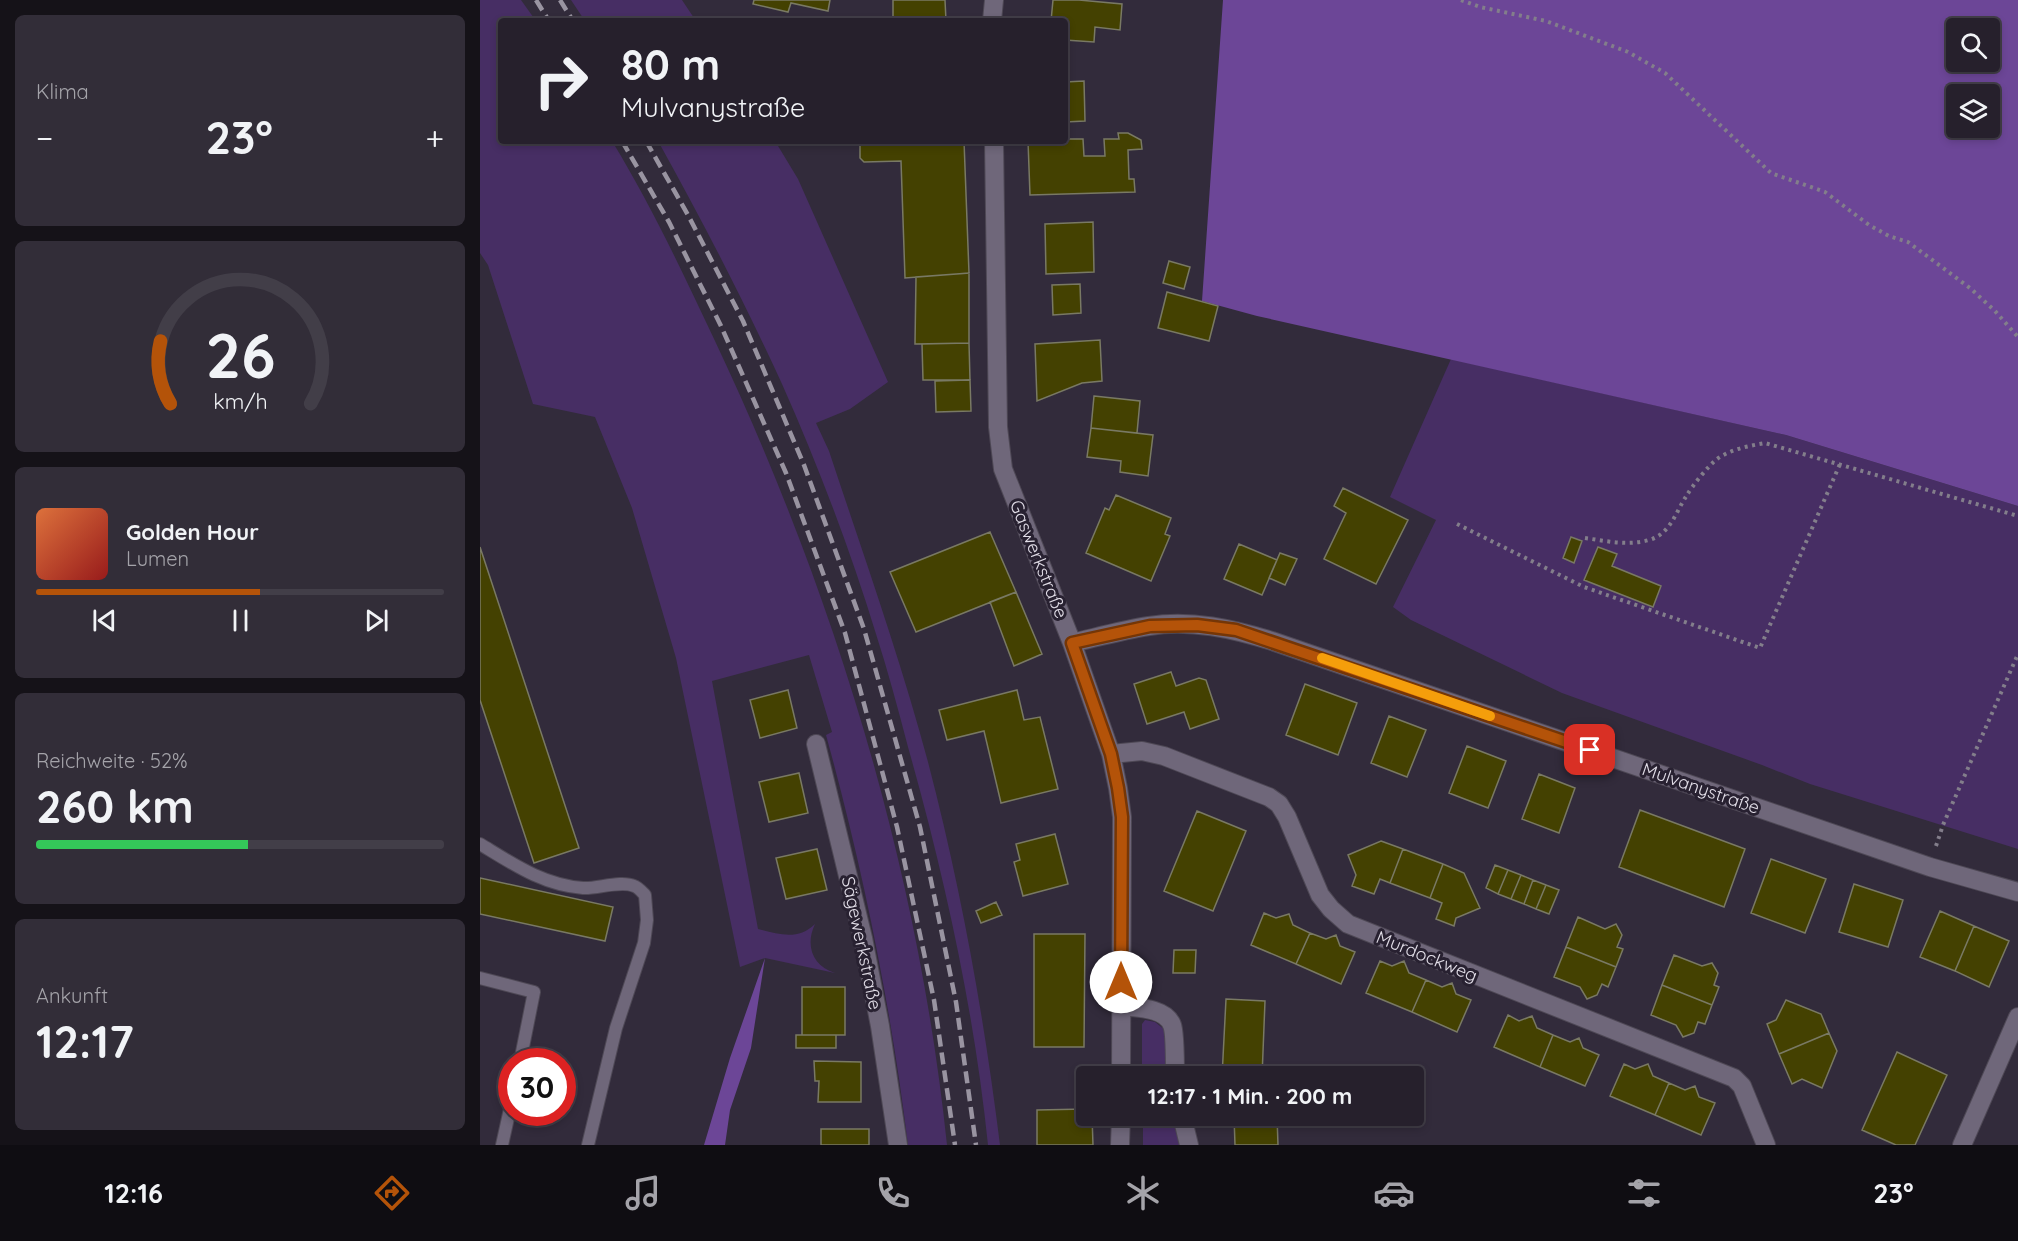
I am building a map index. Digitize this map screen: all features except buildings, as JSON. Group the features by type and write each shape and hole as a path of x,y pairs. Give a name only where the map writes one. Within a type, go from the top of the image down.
{"street":[{"path":"992,18 994,0"},
{"name":"Gaswerkstraße","path":"994,144 998,427 1003,469 1072,643 1111,754 1118,788 1122,817 1121,1066"},
{"name":"Mulvanystraße","path":"1072,643 1150,626 1197,625 1236,630 1930,867 2018,892"},
{"name":"Sägewerkstraße","path":"816,744 863,938 880,1026 898,1145"},
{"name":"Murdockweg","path":"1111,754 1142,752 1164,756 1269,797 1279,804 1287,817 1320,895 1330,909 1348,924 1734,1078 1742,1086 1767,1145"},
{"path":"1120,1006 1148,1009 1164,1016 1172,1025 1174,1066"},
{"path":"1962,1145 2018,1017"},
{"path":"1120,1145 1121,1126"},
{"path":"1184,1126 1189,1145"}],"lane":[{"path":"480,844 531,875 556,884 585,888 634,885 645,895 647,920 644,943 616,1028 588,1145"},
{"path":"480,978 534,992 523,1048"},
{"path":"502,1145 506,1126"}],"path":[{"path":"1461,0 1480,7 1546,21 1628,52 1665,73 1771,173 1825,192 1869,225 1889,236 1908,242 1970,288 2018,337"},
{"path":"1585,538 1620,544 1650,540 1663,533 1676,516 1687,494 1717,459 1741,447 1766,443 2018,516"},
{"path":"1458,524 1584,587 1760,648 1840,464"},
{"path":"1930,867 1943,825 2018,654"}],"shaded area":[{"path":"480,0 521,0 534,18 498,18 498,144 614,144 679,265 715,341 758,436 797,534 833,633 865,733 892,835 915,938 934,1041 947,1145 908,1145 893,1041 864,887 826,735 832,732 809,655 712,681 758,929 788,935 802,933 815,924 811,940 813,954 821,965 835,973 765,958 740,967 676,658 632,508 595,417 533,404 488,265 480,253"},
{"path":"571,0 682,0 694,18 583,18"},
{"path":"1223,0 2018,0 2018,506 1786,435 1257,316 1202,301"},
{"path":"660,144 777,144 798,179 888,382 850,409 816,423 829,451 881,606 906,684 940,809 970,952 987,1048 1000,1145 988,1145 975,1044 946,895 893,690 855,570 821,476 782,384 691,201"},
{"path":"1451,359 1786,435 2018,506 2018,849 1810,784 1562,693 1411,620 1393,607 1436,520 1390,497"},
{"path":"765,958 751,1048 730,1110 725,1145 704,1145 730,1058"},
{"path":"1145,1020 1155,1022 1165,1030 1167,1066 1142,1066 1142,1024"},
{"path":"1143,1126 1175,1126 1182,1145 1143,1145"}],"railway":[{"path":"536,0 547,18"},
{"path":"560,0 571,18"},
{"path":"624,144 669,222 721,326 786,473 845,633 897,827 934,1000 955,1145"},
{"path":"648,144 688,215 743,321 804,465 864,629 920,827 956,1002 976,1145"}],"slow traffic":[{"path":"1322,658 1490,716"}],"route":[{"path":"1121,982 1122,817 1118,788 1111,754 1072,643 1150,626 1173,624 1236,630 1590,750"}]}
